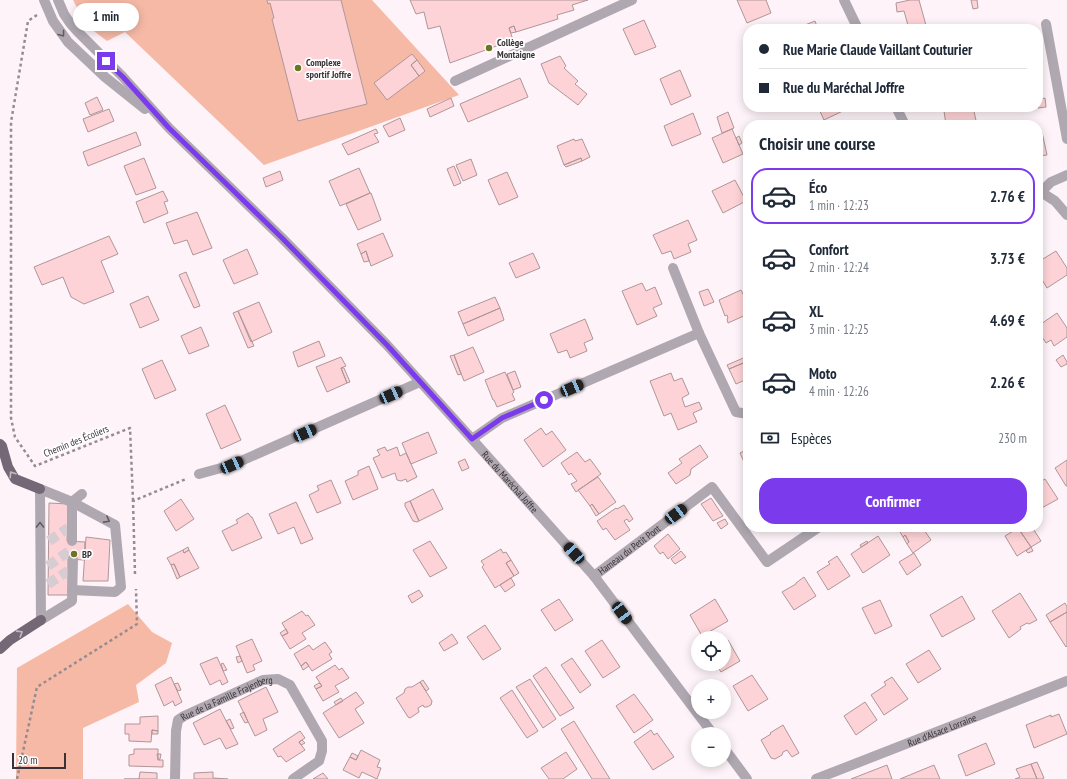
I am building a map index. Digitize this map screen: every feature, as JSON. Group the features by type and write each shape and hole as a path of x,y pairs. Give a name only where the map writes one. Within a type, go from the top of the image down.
{"main road":[{"path":"0,444 2,446 8,467 15,479 40,489"},
{"path":"0,649 10,640 41,620"}],"street":[{"name":"Rue du Maréchal Joffre","path":"58,0 70,23 123,77 169,128 387,345 472,439 594,576 708,727"},
{"path":"454,81 632,0"},
{"path":"844,0 856,24"},
{"name":"Rue du Maréchal Joffre","path":"45,5 58,30 79,53 105,77 169,128"},
{"path":"1046,24 1067,139"},
{"path":"1043,189 1051,182 1067,175"},
{"path":"1043,194 1055,201 1067,214"},
{"path":"673,268 699,333 736,412 743,413"},
{"path":"472,439 502,418 699,333"},
{"path":"199,474 232,465 420,382"},
{"name":"Hameau du Petit Pont","path":"594,576 712,487 743,529"},
{"path":"41,620 44,587 44,544 40,489 72,502 115,525 121,587 115,592 72,590"},
{"path":"72,541 70,526 72,502 82,494"},
{"name":"Hameau du Petit Pont","path":"745,532 767,562 812,532"},
{"path":"41,620 72,601 71,566"},
{"name":"Rue de la Famille Frajenberg","path":"175,779 176,730 178,720 263,680 278,679 290,685 322,741 322,751 319,761 293,779"},
{"name":"Rue d'Alsace Lorraine","path":"816,779 1067,681"},
{"path":"731,757 747,779"}],"path":[{"name":"Chemin des Écoliers","path":"45,5 28,20 11,122 12,418 15,437 35,466 130,428 136,578"},
{"path":"133,501 199,474"},
{"path":"17,779 36,687 137,624 136,585"}],"shaded area":[{"name":"Complexe sportif Joffre","path":"73,0 372,0 459,95 264,165 125,32 107,41 86,25"},
{"path":"128,604 152,632 172,643 166,663 136,685 139,702 83,728 83,779 16,779 17,668"}],"building":[{"path":"267,0 341,0 367,104 298,121 272,19 274,18 270,3 268,4"},
{"path":"410,0 588,0 572,5 574,10 557,15 558,19 516,32 514,26 509,28 513,40 450,63 440,26 428,29 424,12 416,14"},
{"path":"737,0 766,0 771,13 747,23"},
{"path":"919,0 926,24 908,24 904,11 897,12 896,3"},
{"path":"971,0 977,0 978,8 973,9"},
{"path":"644,20 656,47 635,55 623,29"},
{"path":"815,21 816,24 808,24"},
{"path":"514,26 516,32 511,33 509,28"},
{"path":"412,54 417,60 411,65 419,76 387,100 374,83"},
{"path":"560,56 566,66 564,68 578,81 575,84 587,94 578,105 549,83 541,64"},
{"path":"417,60 425,71 419,76 411,65"},
{"path":"680,70 691,96 671,105 660,79"},
{"path":"520,78 528,97 468,122 460,104"},
{"path":"97,97 103,110 90,115 85,103"},
{"path":"451,98 454,106 430,117 427,109"},
{"path":"1045,98 1046,107 1043,107 1043,99"},
{"path":"109,109 114,121 88,132 83,119"},
{"path":"728,112 734,128 722,133 717,117"},
{"path":"820,112 841,112 824,120"},
{"path":"944,112 974,112 976,120 945,120"},
{"path":"693,113 701,134 672,146 664,126"},
{"path":"400,118 405,130 389,137 383,126"},
{"path":"376,129 378,133 374,134 379,142 348,155 342,144"},
{"path":"732,129 743,154 723,163 712,138"},
{"path":"136,132 141,145 88,166 83,152"},
{"path":"739,136 742,143 739,145 736,138"},
{"path":"1043,137 1047,155 1043,155"},
{"path":"574,139 575,141 582,139 590,157 582,161 581,158 564,165 557,146"},
{"path":"144,158 156,188 136,195 124,166"},
{"path":"581,158 582,161 566,167 564,165"},
{"path":"471,159 477,175 463,181 456,165"},
{"path":"454,166 461,183 454,186 447,169"},
{"path":"359,168 370,193 340,206 329,181"},
{"path":"280,171 283,180 266,187 263,178"},
{"path":"507,172 518,197 499,205 488,180"},
{"path":"735,180 743,195 743,203 723,213 712,191"},
{"path":"163,191 168,201 164,202 168,213 144,223 136,202"},
{"path":"370,193 381,220 358,230 346,204"},
{"path":"197,212 212,248 193,255 187,240 174,244 166,223"},
{"path":"688,220 697,240 688,244 691,252 674,259 671,251 662,254 653,235"},
{"path":"383,233 393,256 371,266 366,251 361,254 357,244"},
{"path":"109,236 118,254 101,261 114,292 84,304 71,297 63,277 42,285 34,267"},
{"path":"247,249 258,274 234,284 223,260"},
{"path":"366,251 369,261 364,262 361,254"},
{"path":"1056,251 1067,268 1067,275 1047,288 1043,281 1043,259"},
{"path":"533,253 540,268 516,278 509,263"},
{"path":"186,272 200,306 194,308 179,275"},
{"path":"642,283 646,291 655,287 662,304 653,308 657,316 637,325 622,291"},
{"path":"708,289 714,302 704,306 699,292"},
{"path":"741,290 743,294 743,316 728,323 727,315 725,316 719,300"},
{"path":"148,296 159,320 140,328 130,304"},
{"path":"495,297 500,308 463,324 458,312"},
{"path":"259,302 272,332 251,342 238,311"},
{"path":"500,308 504,320 468,336 463,324"},
{"path":"238,311 254,346 248,348 233,313"},
{"path":"1057,313 1067,328 1067,337 1054,346 1051,340 1046,343 1043,338 1043,323"},
{"path":"585,319 593,339 584,343 587,351 570,358 567,350 558,353 550,334"},
{"path":"201,327 209,346 189,354 181,336"},
{"path":"319,341 325,356 298,367 293,352"},
{"path":"473,347 484,372 464,381 454,355"},
{"path":"454,355 461,374 458,375 450,356"},
{"path":"1063,355 1067,364 1061,367 1056,360"},
{"path":"341,357 346,366 341,368 347,383 327,392 316,367"},
{"path":"743,358 743,363 729,369 727,365"},
{"path":"162,360 176,390 155,399 142,369"},
{"path":"743,363 743,381 736,384 729,369"},
{"path":"341,368 344,368 350,382 347,383"},
{"path":"515,371 521,387 513,390 507,374"},
{"path":"505,372 514,392 512,394 515,400 497,407 485,380"},
{"path":"671,373 674,381 682,378 689,394 682,398 685,407 699,402 702,409 693,413 697,422 678,430 671,413 664,416 650,381"},
{"path":"225,405 241,440 221,449 206,414"},
{"path":"541,428 546,435 552,431 566,450 543,467 524,440"},
{"path":"428,432 437,453 411,464 402,443"},
{"path":"700,445 708,457 691,469 690,475 676,484 668,473 682,463 679,459"},
{"path":"385,447 387,451 397,447 400,456 406,453 417,477 407,482 406,479 401,481 397,480 395,473 382,478 373,458 380,455 377,450"},
{"path":"577,452 585,462 590,459 601,474 576,492 571,484 577,481 571,473 569,475 561,463"},
{"path":"743,452 743,460 740,453"},
{"path":"465,459 469,468 462,471 458,462"},
{"path":"1067,460 1067,486 1066,486 1055,468"},
{"path":"369,466 378,489 353,500 345,481 358,475 358,471"},
{"path":"598,477 616,502 599,514 592,504 590,506 578,490"},
{"path":"1045,479 1058,499 1043,507 1043,480"},
{"path":"331,480 341,503 317,513 309,495 319,490 317,486"},
{"path":"433,489 443,509 419,521 410,501"},
{"path":"711,498 723,516 713,521 701,504"},
{"path":"181,499 194,519 176,531 164,511"},
{"path":"410,501 419,521 417,522 413,521 405,506 405,503"},
{"path":"296,502 313,539 301,544 294,527 278,534 269,514"},
{"path":"49,503 68,504 67,541 85,542 84,560 68,559 68,595 48,595"},
{"path":"592,504 599,514 596,516 590,506"},
{"path":"624,505 633,519 629,522 627,519 624,521 630,530 615,540 606,528 603,530 597,521 616,508 617,509"},
{"path":"248,513 252,517 262,538 232,551 222,531 238,523 236,520"},
{"path":"725,519 728,524 721,529 717,523"},
{"path":"900,532 925,532 931,540 913,553 907,544 909,542 905,535 903,537"},
{"path":"1012,532 1021,532 1031,547 1017,556 1005,536"},
{"path":"1021,532 1035,532 1041,541 1031,547"},
{"path":"668,534 680,549 668,559 663,552 660,554 654,546"},
{"path":"905,535 909,542 907,544 903,537"},
{"path":"878,536 890,555 863,573 851,554"},
{"path":"86,537 110,540 108,581 83,581"},
{"path":"430,541 447,568 430,577 413,550"},
{"path":"867,541 868,543 861,547 860,545"},
{"path":"188,547 189,550 184,553 183,550"},
{"path":"1031,547 1033,551 1028,553 1026,551"},
{"path":"501,549 503,553 506,552 511,560 506,563 514,576 495,588 482,567 484,565 481,561"},
{"path":"183,550 184,553 189,550 199,568 180,577 174,564 171,565 167,558"},
{"path":"681,551 686,557 675,564 671,559"},
{"path":"914,553 921,565 907,575 899,562"},
{"path":"837,556 850,576 828,590 817,572 830,564 828,562"},
{"path":"511,560 519,573 514,576 506,563"},
{"path":"174,564 180,577 177,579 171,565"},
{"path":"804,577 816,596 794,610 782,592 796,584"},
{"path":"511,578 515,585 505,592 500,585"},
{"path":"419,590 423,596 412,603 408,596"},
{"path":"1020,593 1037,620 1020,627 1021,629 1009,638 992,611"},
{"path":"962,596 975,619 942,637 930,615"},
{"path":"559,599 573,620 555,631 541,610"},
{"path":"715,599 728,621 711,631 699,631 690,615"},
{"path":"880,600 892,626 875,634 862,608"},
{"path":"1065,603 1067,612 1050,622 1046,615"},
{"path":"302,611 306,616 308,615 315,625 302,633 306,639 290,649 282,636 288,633 282,623"},
{"path":"1067,612 1067,646 1066,647 1050,622"},
{"path":"485,625 501,649 483,660 467,637"},
{"path":"286,629 288,633 282,636 280,633"},
{"path":"452,634 458,643 444,651 439,643"},
{"path":"252,639 262,661 253,665 255,670 247,673 236,646"},
{"path":"602,640 620,667 603,678 585,651"},
{"path":"325,642 332,652 329,654 332,659 312,671 306,662 301,666 294,654 309,645 313,650"},
{"path":"731,645 740,661 731,666"},
{"path":"929,650 941,669 918,683 906,664"},
{"path":"240,656 242,661 238,663 236,657"},
{"path":"217,657 228,682 222,685 220,680 210,685 200,664"},
{"path":"572,658 591,685 580,693 561,665"},
{"path":"306,662 309,666 303,670 301,666"},
{"path":"223,663 227,670 223,671 221,664"},
{"path":"335,665 339,670 342,668 349,678 335,686 339,692 323,701 316,689 322,686 316,677"},
{"path":"546,667 574,708 560,716 533,676"},
{"path":"752,675 768,699 748,711 733,686"},
{"path":"171,677 182,702 175,706 173,701 164,706 155,685"},
{"path":"892,677 908,699 884,715 871,695 886,685 884,682"},
{"path":"530,679 556,719 543,728 516,687"},
{"path":"423,680 429,689 426,691 420,682"},
{"path":"420,682 432,701 431,705 424,707 423,705 418,708 419,712 410,718 396,698 404,693 405,689 408,687 412,687"},
{"path":"178,683 181,690 178,691 174,684"},
{"path":"319,683 322,686 316,689 314,686"},
{"path":"266,687 278,712 263,719 267,730 255,736 238,701"},
{"path":"512,690 538,731 527,738 500,698"},
{"path":"356,692 364,703 355,709 364,723 339,738 323,713"},
{"path":"634,694 653,720 634,733 616,706"},
{"path":"341,698 343,701 336,705 334,702"},
{"path":"865,702 877,720 856,735 844,716"},
{"path":"220,709 238,744 226,749 220,738 204,745 193,723"},
{"path":"244,712 248,722 245,723 240,714"},
{"path":"1059,714 1067,734 1034,748 1026,725 1051,715 1051,717"},
{"path":"158,716 158,731 152,730 151,742 129,741 129,734 125,734 125,724 140,724 140,717"},
{"path":"230,719 234,728 231,729 226,721"},
{"path":"574,721 610,779 592,779 561,729"},
{"path":"783,725 799,753 792,757 787,750 775,759 771,758 761,740"},
{"path":"152,730 158,731 158,734 152,734"},
{"path":"651,730 654,735 657,733 674,757 653,770 634,742"},
{"path":"300,731 305,738 299,742 305,750 286,762 281,756 278,757 273,749"},
{"path":"302,740 305,743 301,745 299,742"},
{"path":"986,743 995,764 966,776 958,755"},
{"path":"134,749 158,749 158,760 163,760 163,767 129,766 129,755 134,754"},
{"path":"361,750 380,760 377,767 381,768 377,779 362,772 359,778 343,770 350,757 356,760"},
{"path":"566,752 577,769 563,779 549,779 541,768"},
{"path":"352,753 358,756 356,760 350,757"},
{"path":"157,754 161,754 160,759 158,760"},
{"path":"1037,762 1044,778 1042,779 1037,779 1031,764"},
{"path":"1031,764 1037,779 1015,779 1020,777 1016,769"},
{"path":"887,765 892,779 851,779"},
{"path":"934,765 940,779 900,779"},
{"path":"140,772 157,773 157,779 139,779"},
{"path":"213,772 213,778 228,779 194,779 194,773"},
{"path":"323,773 328,779 313,779"}],"tunnel":[{"path":"49,541 68,528"},
{"path":"48,566 72,549"},
{"path":"48,584 68,571"}],"place":[{"name":"Collège Montaigne","path":"489,48"},
{"name":"Complexe sportif Joffre","path":"298,68"},
{"name":"BP","path":"74,554"}],"route":[{"path":"106,61 123,77 169,128 282,238 387,345 472,439 502,418 544,400"}]}
